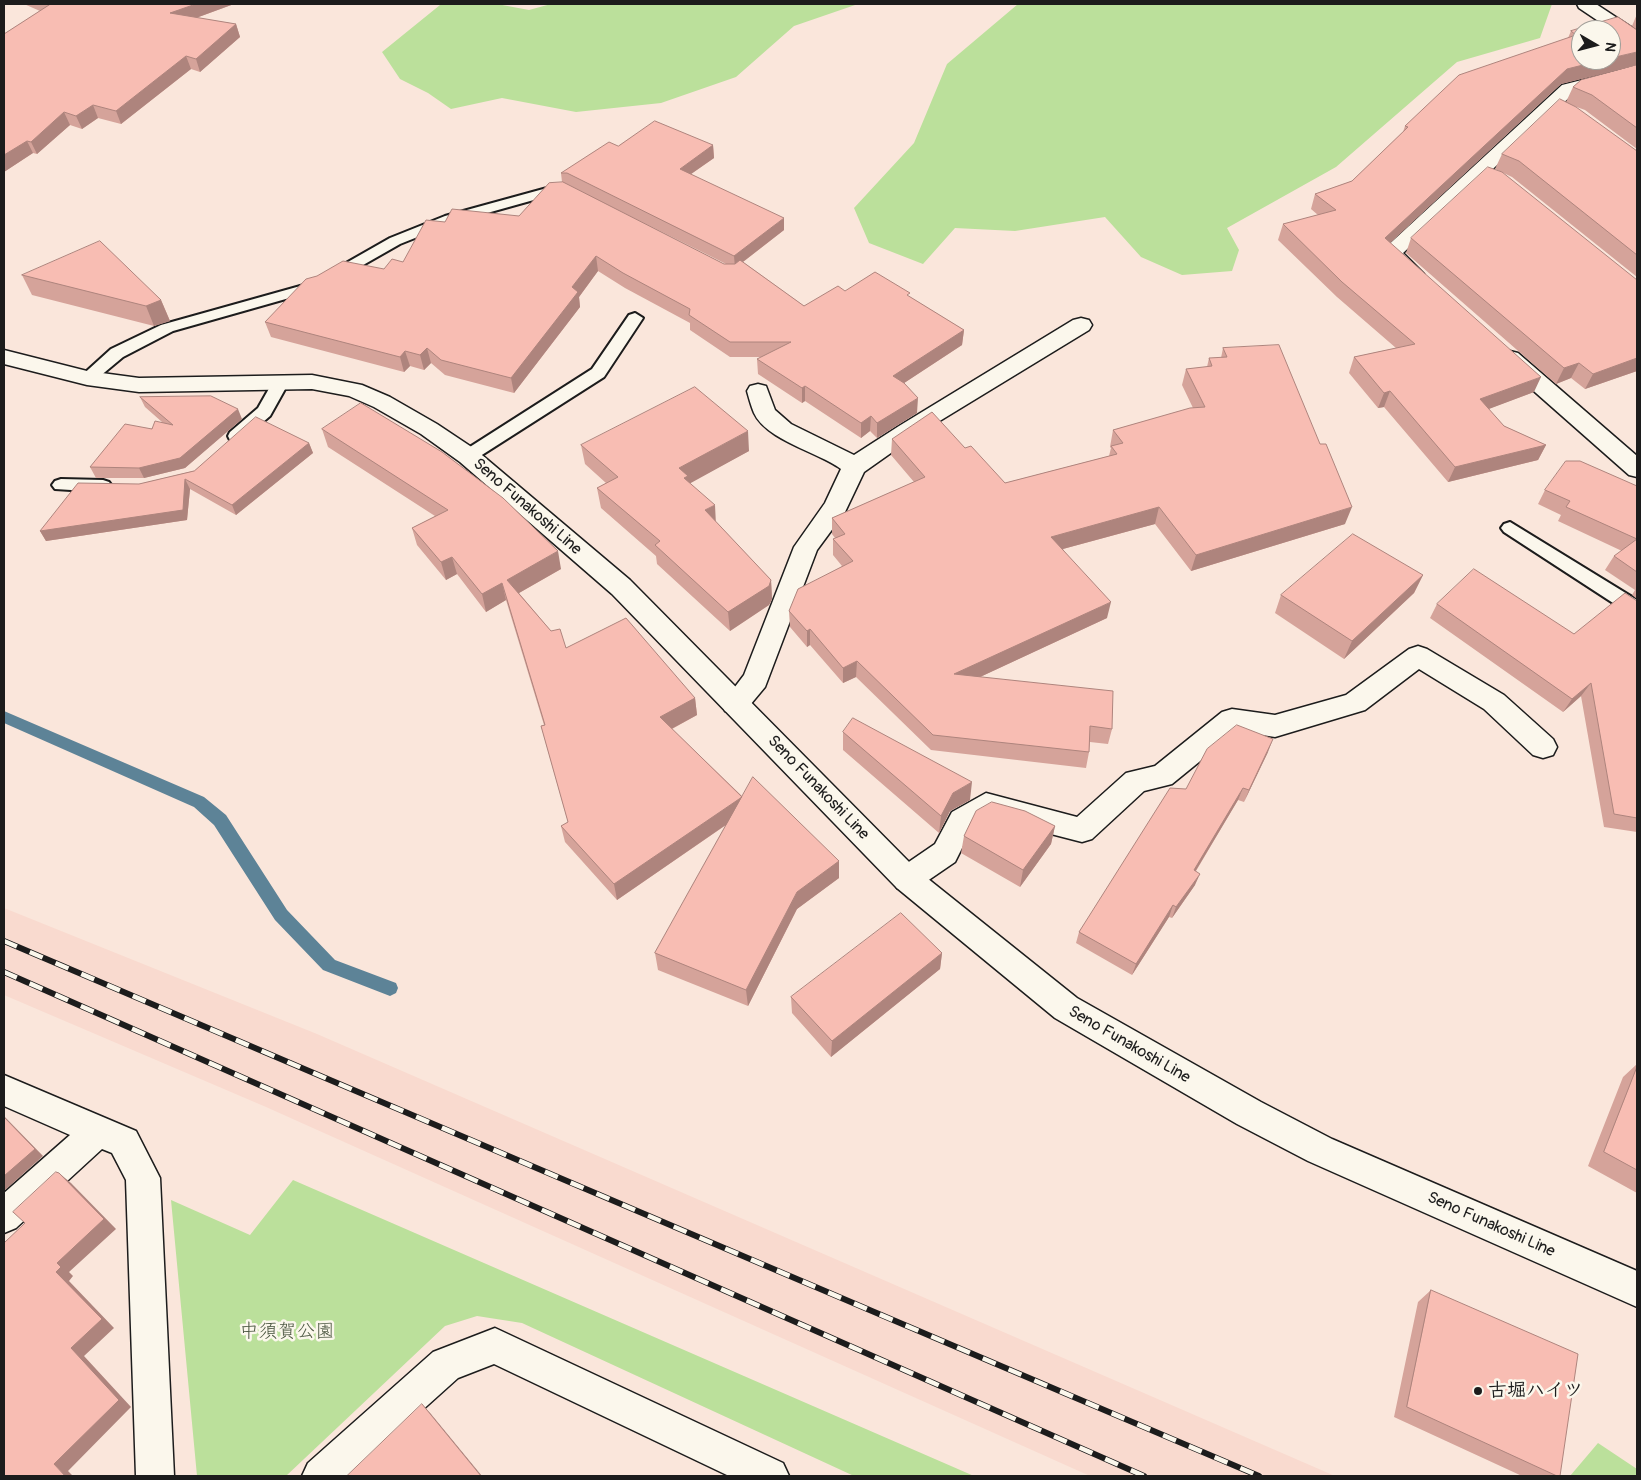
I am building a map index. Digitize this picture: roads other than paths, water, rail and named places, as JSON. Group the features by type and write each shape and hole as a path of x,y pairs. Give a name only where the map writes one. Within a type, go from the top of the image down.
{"street":[{"path":"1585,4 1637,39"},
{"path":"1427,285 1391,253 1488,175 1560,109 1568,90 1637,71"},
{"path":"735,704 756,680 768,640 806,547 836,506 854,467 907,431 1081,325"},
{"path":"1493,343 1637,469"},
{"name":"Seno Funakoshi Line","path":"4,357 87,378 139,385 312,382 354,390 382,402 429,429 468,456 621,587 735,704 802,769 907,879 1066,1008 1216,1095 1320,1150 1637,1289"},
{"path":"758,391 765,413 784,429 839,456 854,467"},
{"path":"1617,452 1637,440"},
{"path":"907,879 945,853 962,820 986,805 1082,830 1136,781 1162,776 1232,720 1275,726 1355,703 1418,656 1494,702 1543,746"},
{"path":"4,1090 124,1142 143,1178 155,1476"},
{"path":"4,1216 98,1131"},
{"path":"321,1476 446,1365 495,1346 770,1476"}],"lane":[{"path":"87,378 117,353 167,328 316,286 395,241 450,219 547,192 568,191 577,195"},
{"path":"468,456 598,373 635,318"},
{"path":"221,450 264,412 281,382"},
{"path":"61,485 116,486"},
{"path":"1510,528 1637,609"}],"waterway":[{"path":"4,717 199,802 220,820 281,915 329,965 390,988"}],"railway":[{"path":"4,941 1259,1476"},
{"path":"4,972 1144,1476"}],"place":[{"name":"古堀ハイツ","path":"1478,1391"}],"park label":[{"name":"中須賀公園","path":"287,1332"}]}
